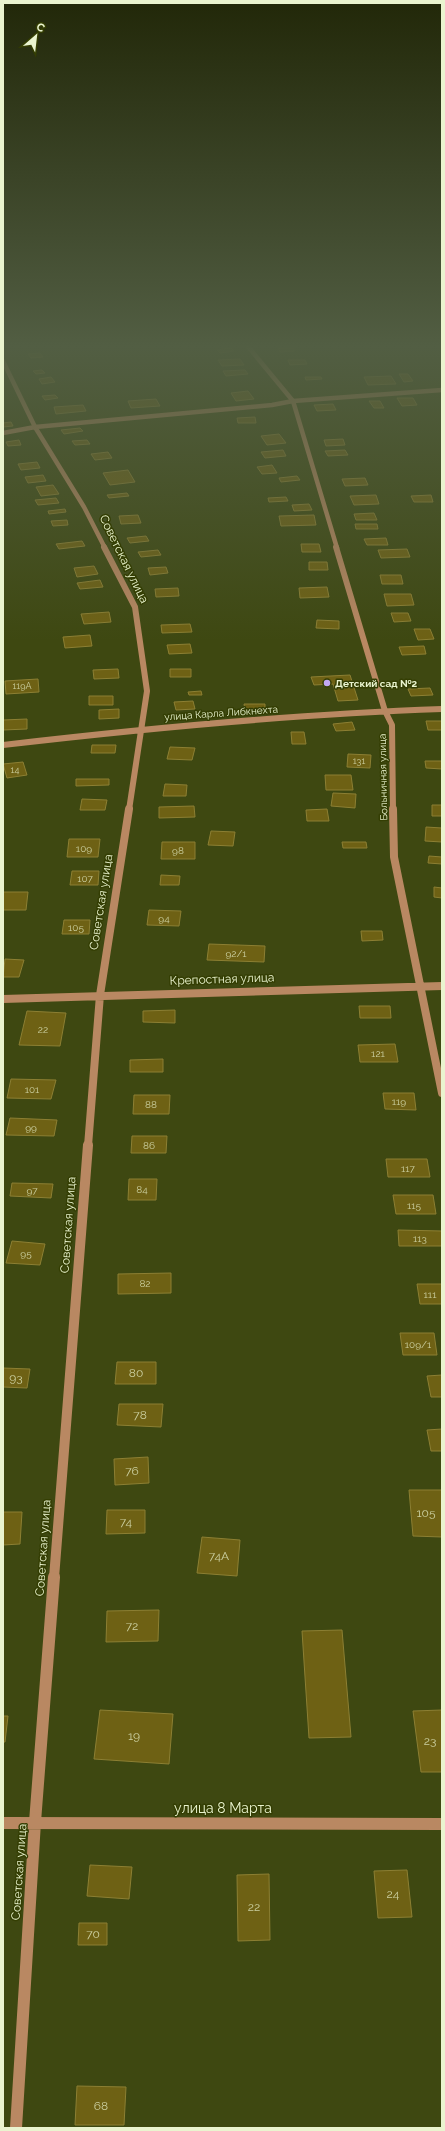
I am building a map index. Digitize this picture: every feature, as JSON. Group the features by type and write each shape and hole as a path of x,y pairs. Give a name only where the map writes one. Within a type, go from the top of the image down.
{"street":[{"name":"Советская улица","path":"16,2128 35,1822 100,995 147,692 135,607 84,507 44,442"},
{"name":"Больничная улица","path":"305,442 385,711 392,725 394,857 442,1093"},
{"name":"улица Карла Либкнехта","path":"3,745 141,729 385,711 442,709"},
{"name":"Крепостная улица","path":"3,999 442,986"},
{"name":"улица 8 Марта","path":"3,1822 442,1824"}],"building":[{"path":"6,442 20,442 21,445 8,446"},
{"path":"73,442 89,442 90,444 75,445"},
{"path":"265,442 286,443 267,445"},
{"path":"325,442 344,442 345,445 326,446"},
{"path":"283,450 286,456 265,458 261,452"},
{"path":"345,450 348,455 328,456 325,451"},
{"path":"108,452 112,458 95,460 91,454"},
{"path":"37,462 40,468 21,470 18,464"},
{"path":"272,465 277,473 262,474 257,467"},
{"path":"128,470 135,482 110,485 103,473"},
{"path":"43,475 46,481 28,483 25,477"},
{"path":"297,476 300,480 281,482 279,478"},
{"path":"365,478 368,485 345,486 342,479"},
{"path":"53,485 59,494 41,496 36,487"},
{"path":"127,493 129,496 109,498 107,495"},
{"path":"376,495 379,504 354,505 350,496"},
{"path":"431,495 433,502 414,502 411,496"},
{"path":"286,497 288,501 269,502 268,498"},
{"path":"56,498 59,503 38,505 35,500"},
{"path":"309,504 312,510 294,511 292,505"},
{"path":"65,509 66,512 49,514 48,511"},
{"path":"374,513 377,520 356,520 354,514"},
{"path":"138,515 141,523 121,524 119,516"},
{"path":"314,515 316,525 281,526 279,516"},
{"path":"67,520 68,525 53,526 51,521"},
{"path":"355,524 377,524 378,529 356,529"},
{"path":"146,536 149,541 130,543 127,538"},
{"path":"386,538 388,545 367,545 364,539"},
{"path":"82,541 85,546 59,549 56,544"},
{"path":"301,544 319,544 321,552 302,552"},
{"path":"407,549 410,557 381,558 378,550"},
{"path":"158,550 161,555 141,557 138,552"},
{"path":"309,562 327,562 328,570 309,570"},
{"path":"94,566 98,574 77,577 74,568"},
{"path":"166,567 168,573 150,575 148,568"},
{"path":"380,575 401,575 403,584 382,584"},
{"path":"100,580 103,587 80,589 77,583"},
{"path":"327,587 329,597 300,598 299,588"},
{"path":"178,588 179,596 156,597 155,589"},
{"path":"384,594 411,594 414,605 387,606"},
{"path":"109,612 111,622 84,624 81,614"},
{"path":"391,613 408,613 411,621 394,622"},
{"path":"317,620 339,621 339,629 316,628"},
{"path":"190,624 192,632 162,633 161,625"},
{"path":"414,629 430,629 434,639 418,640"},
{"path":"90,635 92,646 65,648 63,637"},
{"path":"190,644 192,653 169,654 167,645"},
{"path":"424,646 426,654 402,655 399,647"},
{"path":"118,669 119,678 94,679 93,670"},
{"path":"170,669 191,669 191,677 170,677"},
{"path":"350,675 358,700 338,701 333,684 314,685 311,677"},
{"path":"38,679 39,692 6,694 5,681"},
{"path":"430,688 433,695 411,696 408,689"},
{"path":"201,691 202,695 189,695 188,692"},
{"path":"89,696 113,696 113,705 89,705"},
{"path":"193,701 195,709 176,710 174,702"},
{"path":"244,704 265,704 265,710 245,710"},
{"path":"119,709 119,718 99,719 99,710"},
{"path":"27,719 27,729 3,730 3,720"},
{"path":"426,721 442,721 442,730 428,730"},
{"path":"352,722 355,730 336,731 333,724"},
{"path":"291,732 304,732 306,744 292,744"},
{"path":"92,745 116,745 115,753 91,753"},
{"path":"170,747 195,748 192,760 167,759"},
{"path":"348,754 371,755 370,768 347,767"},
{"path":"425,761 442,761 442,769 426,768"},
{"path":"23,762 27,775 7,778 3,764"},
{"path":"325,775 351,775 353,790 326,790"},
{"path":"76,779 109,779 109,785 76,786"},
{"path":"165,784 187,785 186,796 163,796"},
{"path":"333,793 356,794 355,808 331,806"},
{"path":"82,799 107,800 105,810 80,810"},
{"path":"432,805 442,805 442,816 432,816"},
{"path":"194,806 195,817 159,818 159,807"},
{"path":"327,809 329,821 307,821 306,810"},
{"path":"426,827 442,828 442,842 425,841"},
{"path":"211,831 235,832 233,846 208,845"},
{"path":"69,839 100,839 98,857 67,857"},
{"path":"162,842 195,842 195,859 161,859"},
{"path":"342,842 366,842 367,848 343,848"},
{"path":"429,856 442,857 442,864 428,863"},
{"path":"72,871 99,871 98,885 70,885"},
{"path":"161,875 180,876 179,885 160,885"},
{"path":"434,887 442,888 442,898 434,897"},
{"path":"3,892 28,892 26,910 3,910"},
{"path":"149,910 181,911 179,926 147,925"},
{"path":"64,920 90,920 89,934 62,934"},
{"path":"361,931 382,931 383,940 362,941"},
{"path":"209,944 265,946 264,962 207,960"},
{"path":"5,959 24,960 19,977 3,977"},
{"path":"359,1006 390,1006 391,1018 360,1018"},
{"path":"175,1010 175,1023 143,1022 143,1011"},
{"path":"27,1011 66,1013 60,1046 19,1045"},
{"path":"395,1044 398,1062 360,1062 358,1045"},
{"path":"163,1059 163,1072 130,1072 130,1060"},
{"path":"11,1079 56,1080 51,1099 7,1098"},
{"path":"383,1093 414,1093 416,1110 385,1109"},
{"path":"134,1095 170,1095 169,1114 133,1114"},
{"path":"10,1118 57,1120 54,1136 6,1135"},
{"path":"132,1136 167,1136 166,1153 131,1153"},
{"path":"386,1159 427,1159 430,1177 388,1177"},
{"path":"129,1179 157,1179 156,1200 128,1200"},
{"path":"12,1183 53,1184 51,1198 10,1196"},
{"path":"393,1195 433,1195 436,1214 396,1214"},
{"path":"398,1230 442,1231 442,1246 399,1246"},
{"path":"12,1241 45,1244 40,1265 6,1263"},
{"path":"171,1273 171,1293 118,1294 118,1274"},
{"path":"417,1284 442,1284 442,1304 420,1304"},
{"path":"400,1333 434,1333 437,1355 403,1355"},
{"path":"117,1362 156,1362 156,1384 115,1384"},
{"path":"3,1368 30,1369 27,1388 3,1387"},
{"path":"442,1375 442,1397 431,1397 427,1376"},
{"path":"119,1404 163,1404 161,1427 117,1425"},
{"path":"442,1429 442,1451 431,1451 427,1430"},
{"path":"148,1457 149,1483 115,1485 114,1459"},
{"path":"409,1490 442,1490 442,1537 413,1536"},
{"path":"107,1510 145,1510 145,1533 106,1534"},
{"path":"3,1512 22,1512 20,1544 3,1545"},
{"path":"202,1537 240,1540 237,1576 197,1573"},
{"path":"159,1610 158,1641 106,1642 107,1611"},
{"path":"342,1630 351,1737 309,1738 302,1631"},
{"path":"100,1710 173,1714 169,1764 94,1759"},
{"path":"442,1710 442,1772 421,1772 413,1711"},
{"path":"3,1716 8,1716 5,1742 3,1742"},
{"path":"90,1865 132,1867 129,1899 87,1896"},
{"path":"407,1870 412,1917 378,1918 374,1871"},
{"path":"269,1874 270,1940 238,1941 237,1875"},
{"path":"79,1923 107,1923 107,1945 78,1945"},
{"path":"77,2086 126,2087 124,2125 75,2125"}],"place":[{"name":"Детский сад №2","path":"327,683"}]}
